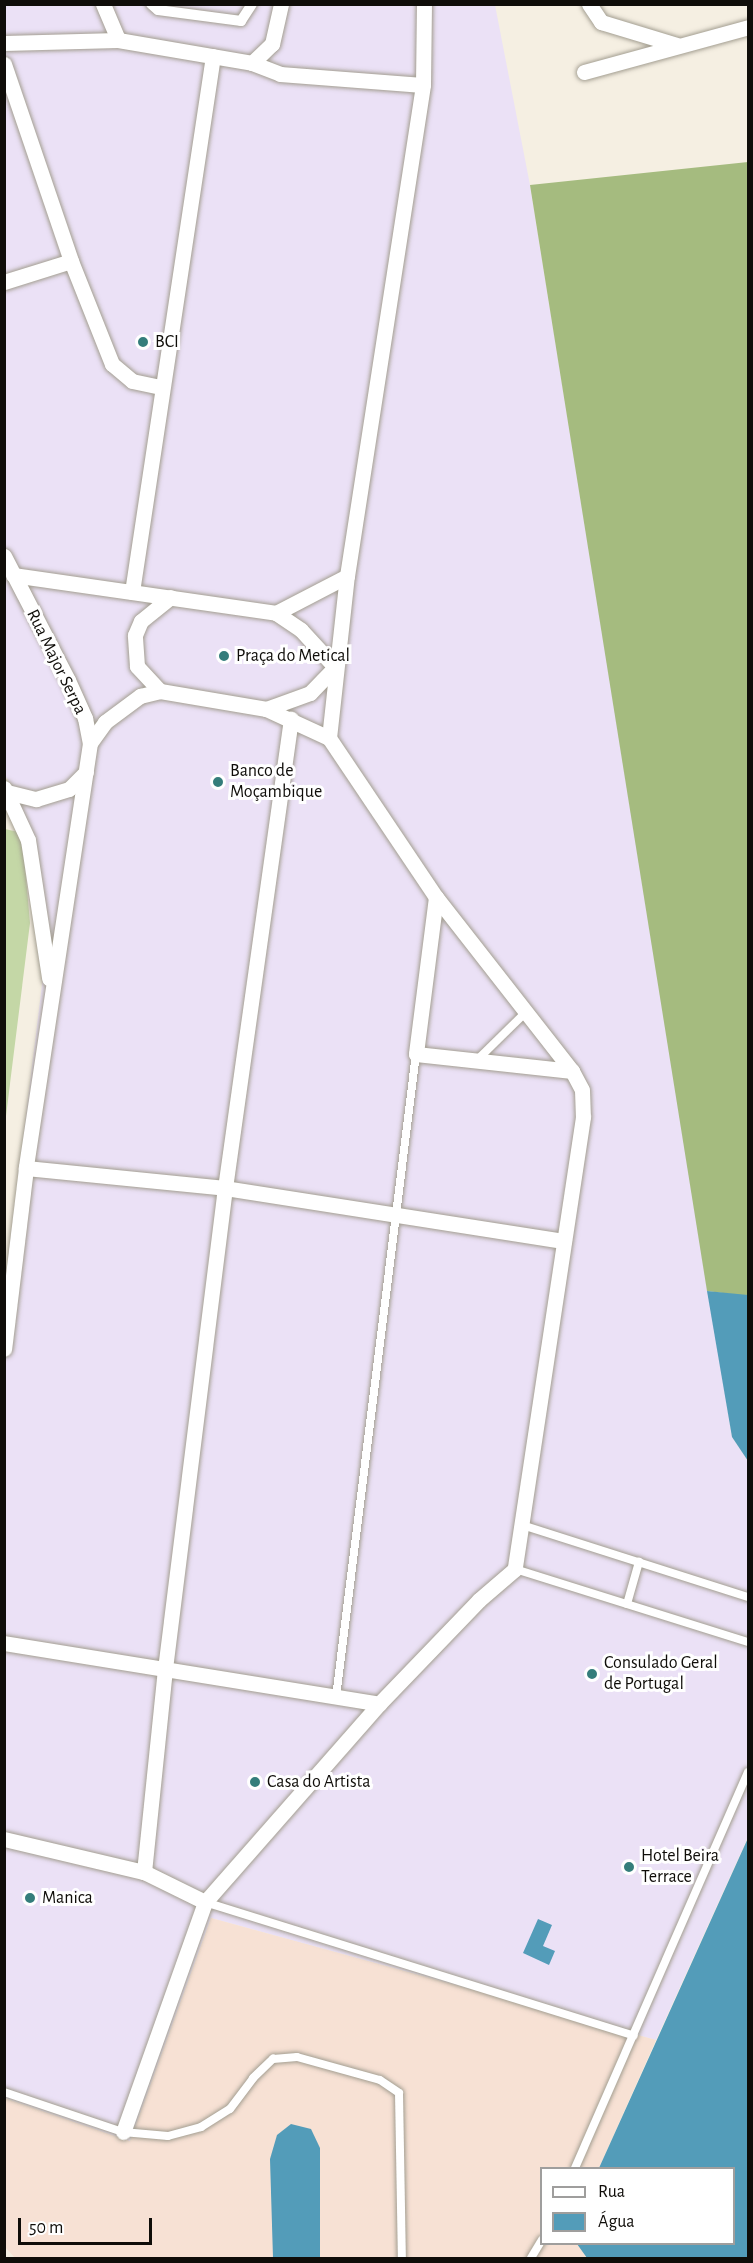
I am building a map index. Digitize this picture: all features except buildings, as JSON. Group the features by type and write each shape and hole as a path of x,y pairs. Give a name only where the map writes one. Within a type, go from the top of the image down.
{"street":[{"path":"103,4 118,40"},
{"path":"151,4 158,10 241,21 252,4"},
{"path":"252,63 272,44 281,4"},
{"path":"329,738 335,667 347,576 423,85 424,4"},
{"path":"589,4 601,22 677,45"},
{"path":"584,72 748,27"},
{"path":"4,43 118,40 252,63 280,74 423,85"},
{"path":"132,592 160,387 213,56"},
{"path":"4,64 71,261 112,363 132,381 160,387"},
{"path":"4,282 71,261"},
{"name":"Rua Major Serpa","path":"4,555 68,680 85,718 90,743 26,1168 4,1349"},
{"path":"13,575 276,613 301,630 335,667"},
{"path":"276,613 347,576"},
{"path":"160,691 137,666 135,635 141,621 171,597"},
{"path":"266,709 310,693 335,667"},
{"path":"90,743 105,722 140,696 160,691 266,709 329,738 436,897 572,1071 582,1090 583,1117 515,1569 479,1600 379,1704 206,1902 123,2132"},
{"path":"144,1872 165,1669 225,1188 291,719"},
{"path":"6,790 36,799 69,789 86,772"},
{"path":"6,790 28,840 52,993"},
{"path":"436,897 416,1054 572,1071"},
{"path":"26,1168 225,1188 394,1217 564,1240"},
{"path":"4,1643 379,1704"},
{"path":"4,1839 144,1872 206,1902"}],"lane":[{"path":"476,1062 526,1012"},
{"path":"336,1697 416,1054"},
{"path":"522,1525 748,1597"},
{"path":"627,1604 639,1562"},
{"path":"515,1569 748,1642"},
{"path":"576,2167 748,1772"},
{"path":"206,1902 634,2036"},
{"path":"4,2092 123,2132 168,2136 201,2127 230,2109 253,2078 273,2060 297,2057 380,2080 399,2093 402,2259"},
{"path":"531,2259 540,2243"}],"shaded area":[{"path":"5,5 495,5 530,185 732,1437 748,1461 748,1837 656,2040 211,1918 130,2142 5,2098 4,1294 49,928 15,790 4,774"},
{"path":"211,1918 656,2040 599,2167 540,2167 540,2245 578,2245 587,2258 15,2258 5,2247 4,2098 130,2141"}],"green space":[{"path":"748,162 748,1295 746,1296 707,1291 530,185"},
{"path":"5,829 18,832 24,855 30,923 5,1124"}],"water":[{"path":"707,1291 748,1295 748,1461 732,1437"},
{"path":"748,1838 748,2258 587,2258 578,2245 735,2245 735,2167 599,2167"},
{"path":"538,1919 552,1925 543,1946 555,1951 549,1965 523,1953"},
{"path":"291,2124 311,2129 320,2148 320,2258 273,2258 270,2159 277,2135"}],"place":[{"name":"BCI","path":"143,342"},
{"name":"Praça do Metical","path":"224,656"},
{"name":"Banco de Moçambique","path":"218,782"},
{"name":"Consulado Geral de Portugal","path":"592,1674"},
{"name":"Casa do Artista","path":"255,1782"},
{"name":"Hotel Beira Terrace","path":"629,1867"},
{"name":"Manica","path":"30,1898"}]}
